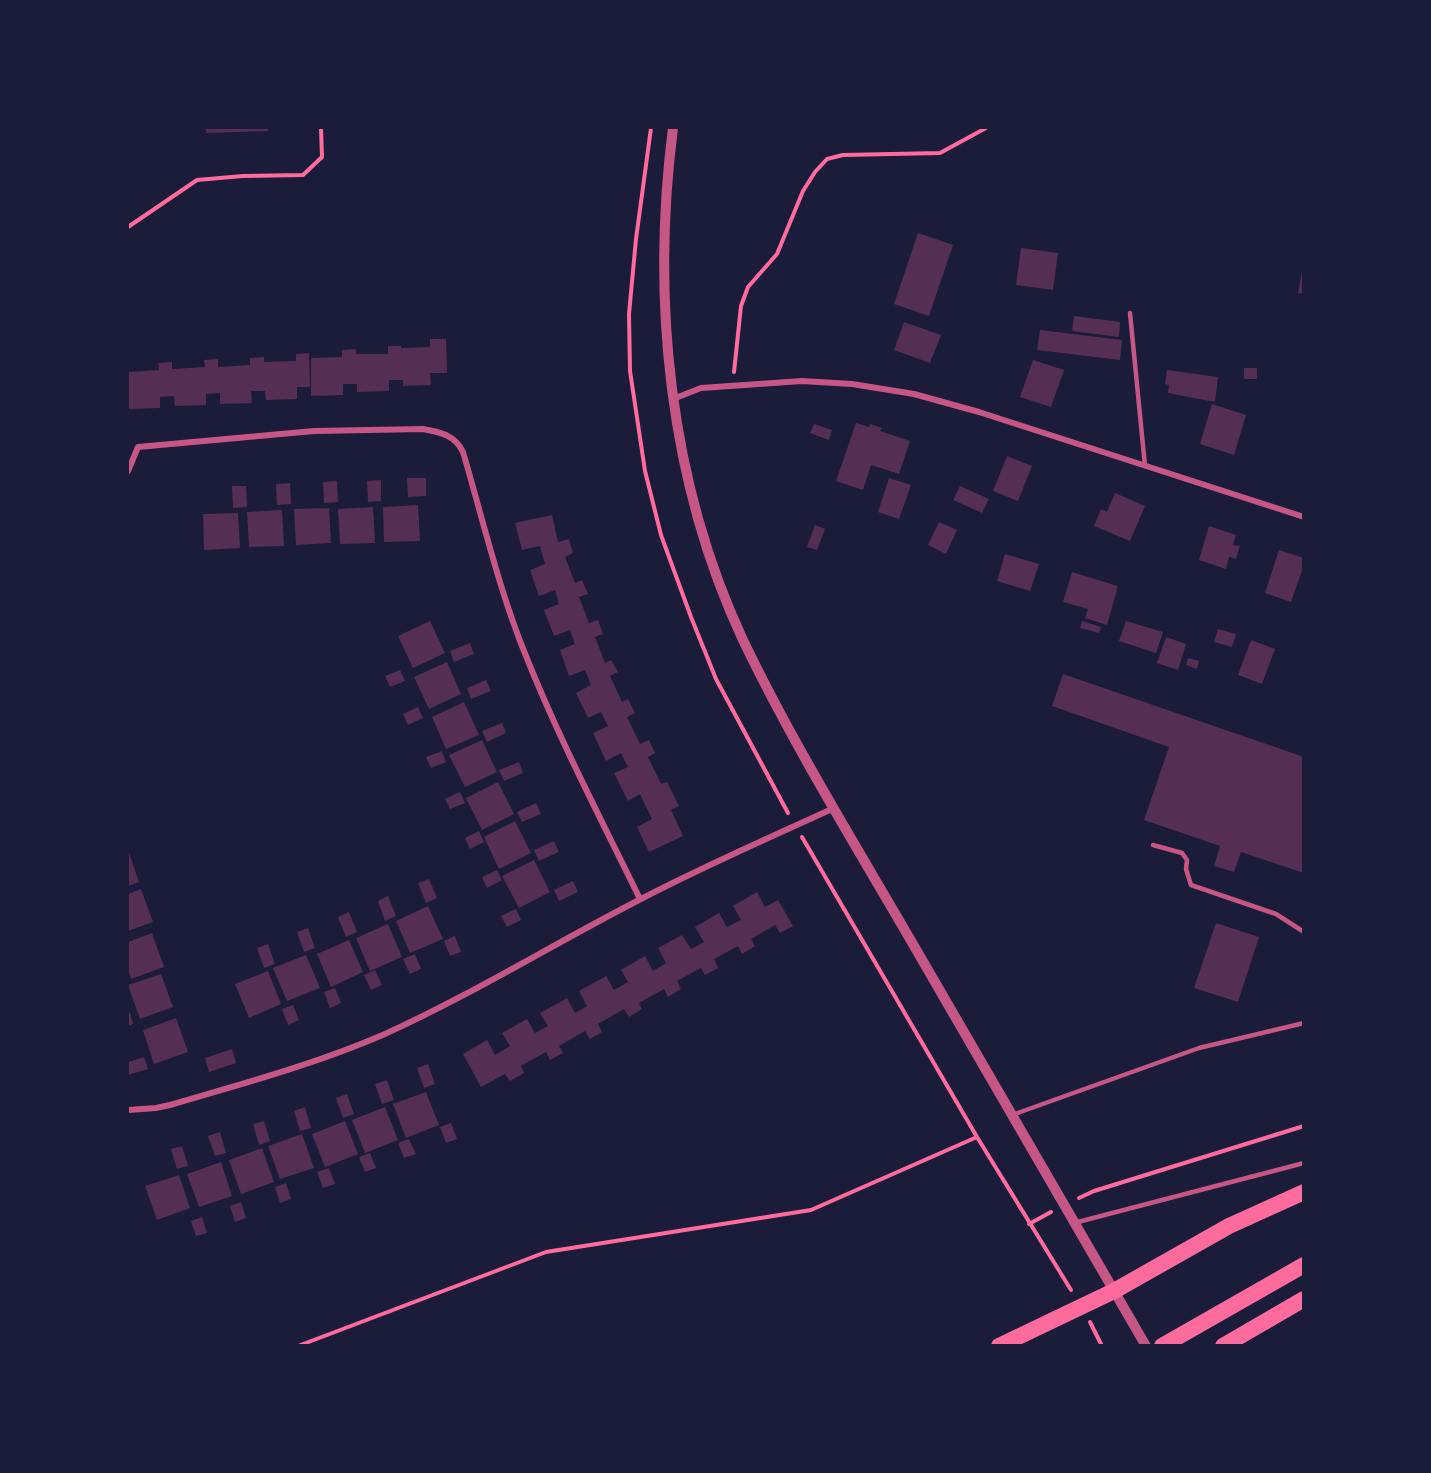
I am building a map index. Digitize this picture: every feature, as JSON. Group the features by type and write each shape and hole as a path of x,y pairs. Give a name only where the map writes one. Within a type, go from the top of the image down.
{"highway":[{"path":"999,1346 1114,1291 1229,1226 1304,1192"},
{"path":"1162,1346 1304,1265"},
{"path":"1223,1346 1304,1299"}],"street":[{"path":"673,128 663,250 666,332 673,399 688,479 713,563 742,637 767,686 834,807 1146,1346"},
{"path":"673,399 701,388 802,381 852,384 914,394 979,412 1304,517"},
{"path":"128,471 138,447 314,431 423,429 440,432 457,442 463,452 495,566 525,654 546,704 640,899"},
{"path":"128,1110 170,1105 268,1076 382,1035 480,987 640,899 834,807"}],"lane":[{"path":"1130,312 1145,466"},
{"path":"1153,845 1182,854 1187,860 1186,869 1191,885 1276,914 1304,932"},
{"path":"1012,1115 1199,1048 1304,1023"},
{"path":"1074,1223 1304,1162"}],"path":[{"path":"128,227 197,180 243,176 303,175 322,157 321,128"},
{"path":"732,386 739,318 748,287 777,254 803,191 827,159 843,155 940,153 986,128"},
{"path":"1029,1224 1094,1191 1304,1126"},
{"path":"298,1346 546,1252 811,1210 978,1137"}],"building":[{"path":"206,128 268,128 268,131 206,133"},
{"path":"918,233 953,245 929,316 894,304"},
{"path":"1021,248 1058,253 1053,290 1016,285"},
{"path":"1302,271 1304,271 1304,294 1298,293"},
{"path":"1074,316 1120,322 1119,337 1072,331"},
{"path":"904,322 941,335 930,363 894,350"},
{"path":"1040,330 1122,340 1120,360 1037,350"},
{"path":"430,339 446,339 447,373 430,373 431,385 403,386 403,380 389,380 389,391 357,392 357,384 343,384 343,395 311,396 311,358 342,357 342,350 356,349 356,354 388,354 388,346 430,347"},
{"path":"309,353 310,387 297,387 297,399 266,400 265,391 251,391 252,403 220,404 220,393 206,394 206,405 175,406 174,396 160,397 160,408 128,409 128,372 159,370 158,363 172,362 172,369 205,367 204,360 218,359 218,367 250,365 250,358 264,357 264,362 296,361 296,354"},
{"path":"1033,360 1064,370 1051,407 1020,397"},
{"path":"1244,368 1257,368 1257,379 1244,379"},
{"path":"1167,370 1218,377 1215,402 1168,393 1169,385 1165,384"},
{"path":"1212,404 1246,415 1234,455 1200,444"},
{"path":"856,423 882,428 880,431 910,441 899,474 871,465 863,490 836,481"},
{"path":"814,424 832,430 829,440 810,433"},
{"path":"1007,456 1032,466 1018,501 993,491"},
{"path":"407,478 426,478 426,496 408,497"},
{"path":"889,478 911,485 899,519 878,512"},
{"path":"381,480 381,501 368,502 367,481"},
{"path":"337,481 338,502 324,503 323,482"},
{"path":"290,483 291,504 277,505 276,484"},
{"path":"232,486 246,486 247,507 233,508"},
{"path":"960,486 989,499 982,513 953,500"},
{"path":"1115,493 1145,506 1130,541 1094,526 1101,509 1107,512"},
{"path":"418,505 420,541 384,542 383,507"},
{"path":"373,507 375,543 340,544 338,509"},
{"path":"329,508 331,543 296,545 294,509"},
{"path":"282,510 284,546 249,547 247,512"},
{"path":"238,513 240,548 204,550 203,514"},
{"path":"552,515 558,542 569,539 573,553 565,557 575,583 582,580 588,594 579,597 589,623 598,620 603,634 595,637 605,663 611,660 618,672 610,676 622,702 628,699 635,713 627,717 640,744 649,740 655,753 648,757 661,784 667,782 679,806 671,810 683,836 649,852 637,827 652,819 640,794 628,801 614,773 628,767 621,753 606,761 593,733 608,726 601,712 588,718 576,693 591,685 585,670 569,676 560,650 575,644 570,630 554,636 544,610 559,604 555,590 539,596 530,570 545,564 540,546 522,550 515,523"},
{"path":"939,522 957,530 946,554 928,545"},
{"path":"815,525 825,529 817,550 807,547"},
{"path":"1209,526 1236,535 1233,545 1240,546 1236,559 1229,557 1226,569 1199,560"},
{"path":"1279,550 1304,558 1304,565 1291,602 1265,593"},
{"path":"1005,554 1039,564 1030,591 997,581"},
{"path":"1072,572 1118,586 1107,625 1085,618 1088,609 1063,602"},
{"path":"430,621 445,653 413,668 398,636"},
{"path":"1082,621 1101,627 1099,633 1080,628"},
{"path":"1126,621 1163,632 1156,653 1119,641"},
{"path":"1218,629 1236,634 1232,647 1214,642"},
{"path":"1166,637 1186,644 1178,670 1157,663"},
{"path":"1251,640 1275,649 1262,684 1238,675"},
{"path":"470,643 474,654 454,662 450,651"},
{"path":"1188,658 1199,661 1197,669 1186,665"},
{"path":"447,662 461,694 429,709 414,677"},
{"path":"400,670 405,681 390,687 385,676"},
{"path":"1063,674 1304,757 1304,873 1241,852 1234,872 1214,866 1220,846 1144,820 1169,747 1052,706"},
{"path":"486,680 491,691 471,699 467,688"},
{"path":"464,702 479,735 446,749 432,717"},
{"path":"418,707 423,718 408,725 403,714"},
{"path":"502,723 506,733 487,742 482,731"},
{"path":"482,740 497,772 465,787 449,755"},
{"path":"442,751 446,762 431,768 426,757"},
{"path":"519,762 523,773 504,781 499,770"},
{"path":"498,782 514,814 482,830 466,798"},
{"path":"460,792 465,803 450,809 445,799"},
{"path":"536,803 541,814 522,822 517,812"},
{"path":"515,821 531,853 499,869 484,837"},
{"path":"479,831 484,842 470,849 465,838"},
{"path":"554,841 559,852 539,861 534,850"},
{"path":"128,850 139,882 128,886"},
{"path":"534,860 550,892 519,908 502,876"},
{"path":"497,870 502,880 487,888 482,877"},
{"path":"429,879 437,898 426,903 418,883"},
{"path":"573,881 578,892 559,901 554,890"},
{"path":"141,889 153,922 128,931 128,894"},
{"path":"757,892 765,907 778,900 793,926 780,933 775,925 751,939 755,946 742,954 738,946 714,959 718,968 705,975 701,968 677,981 681,989 668,997 664,989 639,1003 642,1009 629,1017 624,1009 598,1024 602,1032 590,1039 585,1031 559,1046 563,1053 550,1060 546,1052 521,1066 524,1073 510,1081 505,1074 481,1087 463,1054 487,1040 495,1055 510,1046 502,1033 527,1019 535,1033 548,1026 540,1013 567,998 575,1013 587,1006 579,991 606,976 614,990 628,982 621,970 645,956 653,971 666,963 658,948 682,935 691,949 704,942 695,927 719,913 727,927 741,920 733,906"},
{"path":"388,896 396,916 385,921 378,901"},
{"path":"428,906 443,939 410,953 396,921"},
{"path":"516,909 521,920 507,927 501,916"},
{"path":"349,912 357,932 346,937 338,917"},
{"path":"1216,923 1259,937 1238,1002 1194,988"},
{"path":"388,924 402,957 370,971 356,938"},
{"path":"308,928 315,948 304,952 297,932"},
{"path":"152,933 164,967 131,979 128,969 128,942"},
{"path":"455,936 461,952 450,956 444,941"},
{"path":"349,940 363,972 331,987 317,954"},
{"path":"268,944 275,964 264,968 257,948"},
{"path":"415,954 421,969 410,974 403,959"},
{"path":"306,955 320,988 287,1001 273,968"},
{"path":"375,970 382,985 371,990 364,975"},
{"path":"268,971 281,1004 249,1018 235,984"},
{"path":"161,974 173,1007 140,1019 128,985"},
{"path":"335,988 341,1003 330,1008 324,992"},
{"path":"293,1005 299,1020 288,1025 282,1009"},
{"path":"128,1013 130,1013 133,1024 128,1026"},
{"path":"176,1018 188,1052 154,1064 143,1030"},
{"path":"232,1049 236,1063 209,1072 205,1058"},
{"path":"144,1057 148,1069 128,1075 128,1062"},
{"path":"428,1064 435,1084 424,1088 417,1068"},
{"path":"387,1080 394,1100 382,1104 375,1084"},
{"path":"426,1092 439,1125 406,1138 393,1104"},
{"path":"347,1094 354,1114 343,1118 336,1098"},
{"path":"305,1107 311,1128 300,1131 294,1111"},
{"path":"385,1107 398,1140 365,1153 352,1120"},
{"path":"264,1121 270,1141 259,1145 253,1124"},
{"path":"345,1121 358,1154 325,1167 312,1134"},
{"path":"451,1123 457,1139 446,1143 440,1127"},
{"path":"220,1132 226,1153 215,1156 208,1136"},
{"path":"302,1134 314,1168 280,1179 268,1146"},
{"path":"409,1139 416,1154 404,1158 398,1143"},
{"path":"182,1146 188,1166 177,1169 171,1149"},
{"path":"262,1148 274,1182 241,1194 229,1160"},
{"path":"370,1153 376,1168 365,1172 359,1157"},
{"path":"221,1162 232,1196 199,1207 187,1174"},
{"path":"329,1168 335,1184 323,1188 317,1172"},
{"path":"179,1175 190,1208 157,1220 145,1186"},
{"path":"286,1183 291,1199 280,1203 275,1187"},
{"path":"241,1202 246,1218 235,1222 230,1206"},
{"path":"202,1217 207,1233 196,1236 191,1221"}]}
